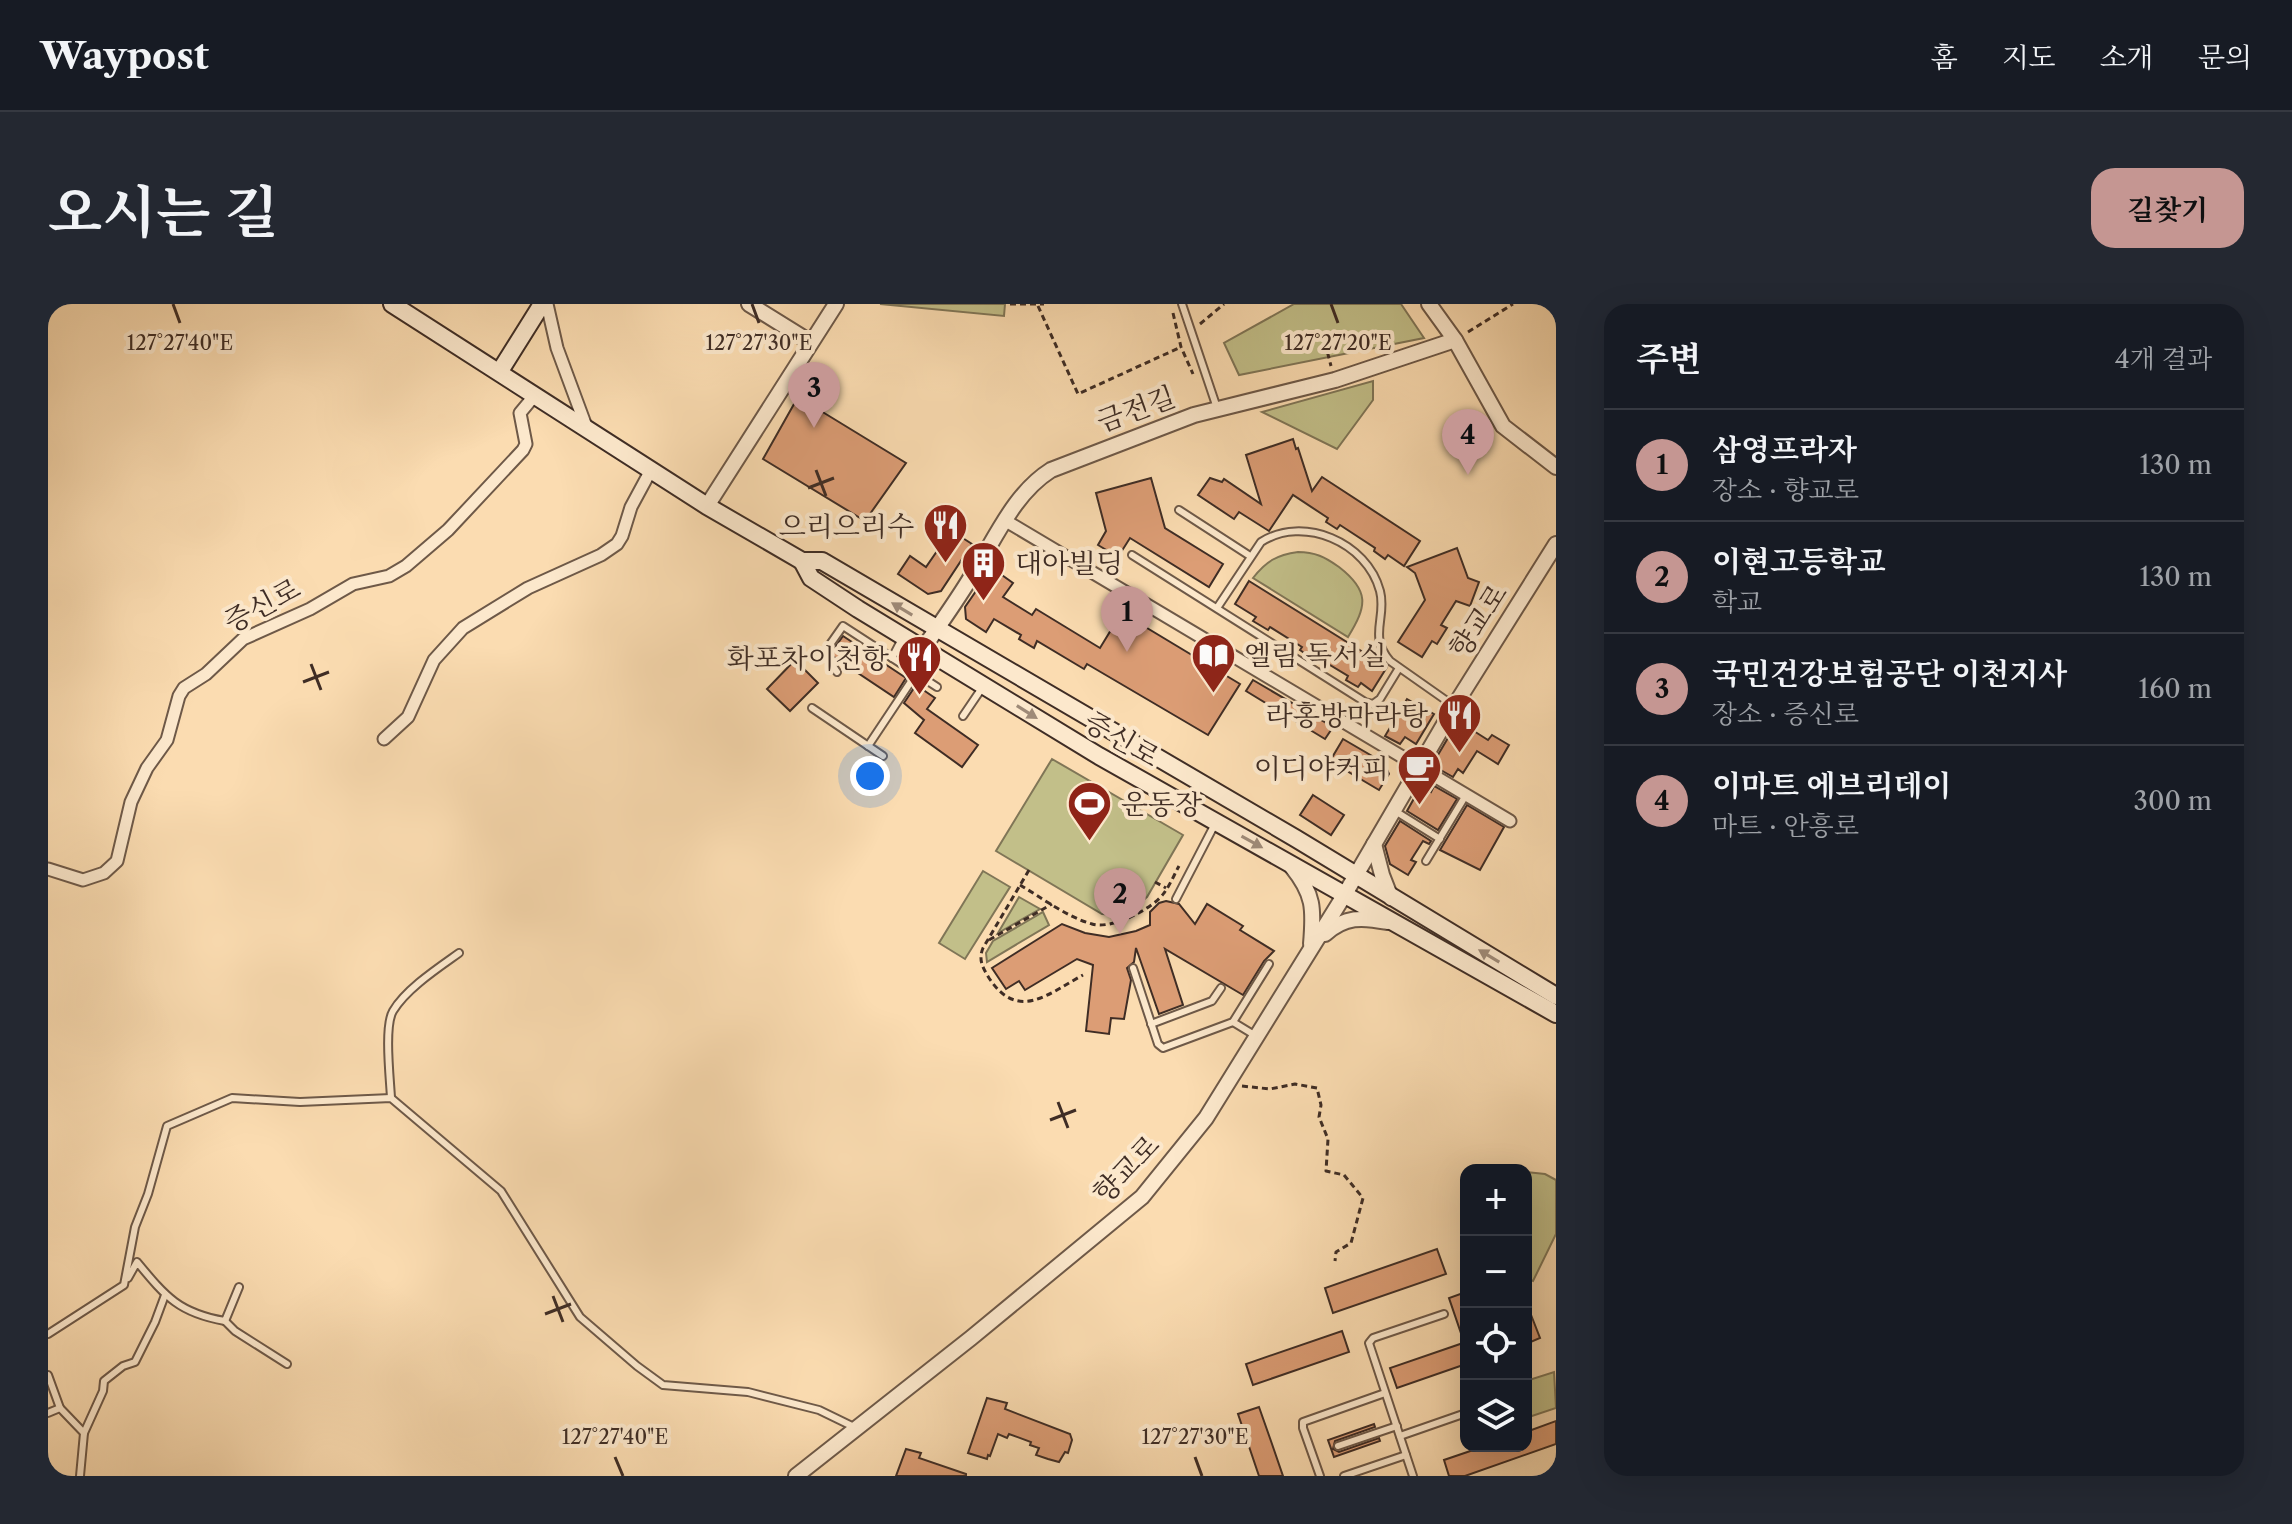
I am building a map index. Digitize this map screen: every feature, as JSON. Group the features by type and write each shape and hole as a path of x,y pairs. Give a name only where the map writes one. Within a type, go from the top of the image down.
{"main road":[{"name":"증신로","path":"392,304 707,506 802,561 822,561 1295,838 1556,996"},
{"path":"500,371 545,304"},
{"name":"증신로","path":"802,561 811,578 858,609 1099,756 1556,1014"}],"street":[{"path":"545,304 557,348 587,429"},
{"path":"749,304 810,342"},
{"path":"707,506 836,304"},
{"path":"1429,304 1455,340 1503,426 1556,467"},
{"name":"금전길","path":"923,649 1023,493 1051,470 1217,408 1335,380 1455,340"},
{"name":"증신로","path":"48,869 83,880 111,869 120,855 131,802 147,768 169,734 181,692 206,674 243,639 310,609 353,584 399,571 428,548 523,450 526,444 520,413 535,395"},
{"path":"384,739 408,717 434,660 463,628 528,588 601,555 617,544 631,507 651,470"},
{"path":"1006,521 1510,821"},
{"name":"향교로","path":"796,1476 1142,1197 1206,1118 1345,894 1454,706 1556,544"},
{"path":"1374,844 1384,883 1392,898"},
{"path":"1289,863 1303,880 1313,902 1310,948"},
{"path":"1310,948 1332,928 1350,918 1365,917 1398,924"}],"lane":[{"path":"1182,304 1217,408"},
{"path":"1179,510 1250,556"},
{"path":"1217,608 1261,542 1293,530 1325,535 1360,558 1379,588 1380,646 1390,661 1454,706"},
{"path":"1132,555 1369,703 1380,699 1399,668"},
{"path":"837,672 824,653 858,609"},
{"path":"843,626 937,687"},
{"path":"892,658 903,637"},
{"path":"868,746 916,674"},
{"path":"963,716 984,685"},
{"path":"812,708 883,756"},
{"path":"1426,861 1466,795"},
{"path":"1394,810 1440,839"},
{"path":"1177,896 1216,822"},
{"path":"391,1098 389,1042 392,1012 423,979 459,953"},
{"path":"1133,968 1158,1044 1163,1048 1233,1022 1269,964"},
{"path":"1151,1024 1212,1001 1221,988"},
{"path":"1233,1022 1256,1036"},
{"path":"124,1285 135,1227 148,1194 167,1126 232,1098 300,1102 391,1098 501,1191 580,1317 663,1385 748,1392 819,1410 857,1429"},
{"path":"48,1334 124,1285 137,1262 165,1295 197,1316 225,1321 235,1331 287,1364"},
{"path":"225,1321 239,1287"},
{"path":"80,1476 84,1433 103,1391 104,1381 123,1366 135,1362 165,1295"},
{"path":"1413,1476 1370,1346 1371,1340 1444,1314"},
{"path":"48,1375 60,1408 84,1433"},
{"path":"1320,1476 1303,1422 1385,1393"},
{"path":"48,1413 60,1408"},
{"path":"1400,1436 1460,1415"},
{"path":"1338,1446 1397,1426"},
{"path":"1344,1476 1406,1455"}],"path":[{"path":"1010,304 1044,304"},
{"path":"1200,323 1224,304"},
{"path":"1455,340 1513,304"},
{"path":"1038,306 1078,394 1181,347"},
{"path":"1325,343 1335,380"},
{"path":"1020,885 1084,921 1101,926 1127,919 1156,902 1179,866"},
{"path":"1029,870 986,942 980,955 982,967 999,993 1010,999 1029,1002 1083,975"},
{"path":"1155,882 1177,896"},
{"path":"986,942 1052,903"},
{"path":"1238,1066 1235,1083 1247,1089 1295,1084 1317,1088 1321,1105 1319,1117 1328,1139 1326,1171 1344,1175 1363,1198 1351,1243 1336,1252 1335,1261"}],"shaded area":[{"path":"880,304 1005,304 1004,316"},
{"path":"1294,304 1401,304 1424,338 1239,375 1224,343"},
{"path":"1373,381 1373,400 1337,449 1262,412"},
{"path":"1298,552 1324,558 1339,567 1356,584 1362,608 1348,637 1253,578 1272,560"},
{"name":"운동장","path":"1052,759 1183,835 1147,897 1132,908 1121,913 1102,914 996,851"},
{"path":"983,871 1010,887 965,959 939,943"},
{"path":"1019,897 1040,909 998,933"},
{"path":"1043,912 1049,925 987,962 986,953 993,941"},
{"path":"1532,1173 1545,1174 1556,1180 1556,1234 1533,1281"},
{"path":"1554,1372 1556,1408 1532,1416 1532,1379"}],"building":[{"path":"798,397 906,463 865,521 763,459"},
{"path":"1293,439 1312,491 1322,477 1420,541 1404,566 1388,555 1385,559 1374,551 1375,548 1340,525 1337,529 1326,522 1328,518 1293,495 1269,531 1239,512 1234,519 1198,495 1210,478 1222,482 1224,479 1261,504 1246,455"},
{"path":"1151,478 1165,528 1223,564 1209,587 1130,538 1118,557 1098,545 1106,531 1096,493"},
{"path":"958,535 972,544 941,591 928,594 898,574 910,556 926,567 944,541 950,546"},
{"path":"1457,548 1468,578 1479,582 1470,606 1456,601 1441,625 1447,628 1437,644 1432,641 1422,657 1398,642 1425,600 1415,573 1407,567"},
{"path":"992,568 1013,583 1003,597 1032,615 1036,609 1100,648 1111,630 1142,625 1240,684 1208,735 1087,664 1084,669 1037,641 1034,648 1019,639 1021,635 994,619 986,632 966,619 965,607"},
{"path":"1249,581 1387,667 1372,691 1361,683 1358,687 1346,680 1348,676 1315,656 1313,659 1300,650 1302,647 1270,627 1268,630 1253,621 1256,617 1235,604"},
{"path":"843,636 906,678 894,697 834,657 831,653"},
{"path":"795,660 818,683 790,711 767,689"},
{"path":"1253,680 1333,727 1325,739 1246,691"},
{"path":"916,685 935,698 927,709 978,745 962,767 915,733 924,720 904,703"},
{"path":"1407,699 1434,714 1416,744 1405,737 1400,744 1385,736"},
{"path":"1458,721 1488,740 1492,735 1509,745 1498,764 1477,751 1463,773 1458,769 1453,777 1432,765"},
{"path":"1343,739 1384,763 1389,774 1379,790 1330,761"},
{"path":"1421,786 1431,792 1434,786 1457,799 1438,830 1407,811"},
{"path":"1313,795 1344,815 1331,835 1300,815"},
{"path":"1467,805 1504,827 1480,870 1440,850"},
{"path":"1400,821 1431,841 1429,844 1423,841 1411,860 1416,862 1408,875 1390,864 1385,846"},
{"path":"1166,901 1179,904 1195,924 1207,904 1243,926 1240,930 1274,951 1264,961 1243,995 1165,949 1183,1005 1159,1014 1136,948 1134,962 1127,968 1131,980 1124,1019 1111,1018 1109,1034 1086,1031 1093,965 1077,959 1025,990 1019,981 1006,989 992,968 1062,924 1085,933 1109,937 1136,931 1150,925 1150,912"},
{"path":"1437,1249 1446,1274 1333,1313 1325,1288"},
{"path":"1460,1294 1460,1330 1449,1298"},
{"path":"1532,1317 1540,1338 1532,1341"},
{"path":"1342,1331 1349,1352 1253,1385 1246,1364"},
{"path":"1460,1344 1460,1366 1397,1388 1390,1368"},
{"path":"987,1398 1007,1403 1005,1409 1070,1434 1072,1440 1068,1453 1065,1452 1059,1462 1036,1455 1039,1448 1030,1445 1031,1442 1009,1434 1007,1438 998,1434 987,1459 968,1453"},
{"path":"1259,1407 1283,1476 1259,1476 1238,1414"},
{"path":"1556,1421 1556,1444 1465,1476 1449,1476 1444,1460 1467,1452 1532,1452 1532,1430"},
{"path":"1374,1424 1375,1427 1335,1441 1333,1449 1339,1452 1379,1438 1380,1441 1334,1457 1328,1440"},
{"path":"906,1449 921,1453 919,1458 966,1476 896,1476"}],"place":[{"name":"국민건강보험공단 이천지사","path":"814,428"},
{"name":"이마트 에브리데이","path":"1468,475"},
{"name":"으리으리수","path":"945,565"},
{"name":"대아빌딩","path":"984,602"},
{"name":"삼영프라자","path":"1127,652"},
{"name":"엘림 독서실","path":"1213,694"},
{"name":"화포차이천항","path":"920,697"},
{"name":"라홍방마라탕","path":"1459,754"},
{"name":"이디야커피","path":"1420,807"},
{"name":"운동장","path":"1090,843"},
{"name":"이현고등학교","path":"1120,934"}]}
